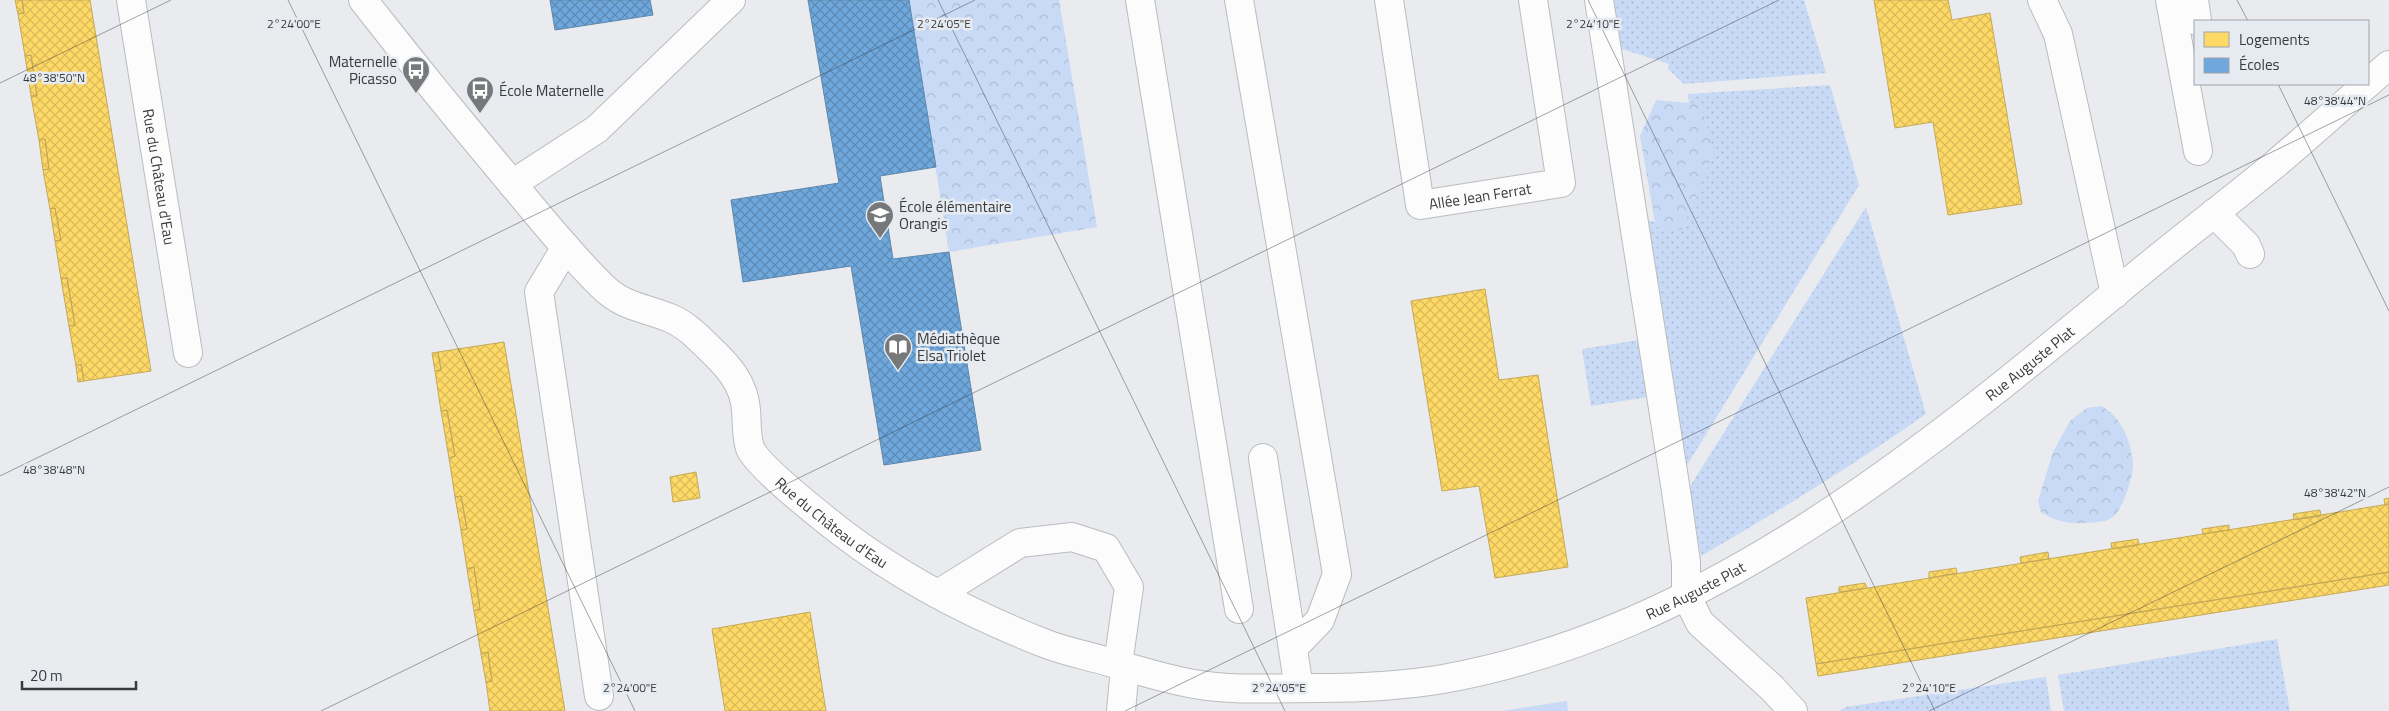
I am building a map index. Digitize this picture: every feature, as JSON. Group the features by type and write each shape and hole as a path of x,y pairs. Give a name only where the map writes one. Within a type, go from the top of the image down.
{"street":[{"name":"Rue du Château d'Eau","path":"130,0 188,353"},
{"name":"Rue du Château d'Eau","path":"363,0 422,76 512,184 606,290 626,305 664,315 681,323 733,373 742,387 746,402 747,433 750,449 760,464 842,532 916,583 994,622 1054,647 1199,685"},
{"path":"512,184 597,129 731,0"},
{"path":"1140,0 1239,609"},
{"path":"1239,0 1337,574 1320,620 1293,648"},
{"name":"Allée Jean Ferrat","path":"1389,0 1420,205 1561,183 1533,0"},
{"path":"1598,0 1676,491 1686,562 1686,595 1700,623 1772,688 1793,711"},
{"path":"2042,0 2058,34 2115,294"},
{"path":"2170,0 2206,149 2205,85"},
{"path":"2194,0 2197,20"},
{"name":"Rue Auguste Plat","path":"2369,82 2389,65"},
{"name":"Rue Auguste Plat","path":"1199,685 1366,688 1439,680 1514,663 1569,646 1640,617 1686,595 1732,571 1823,516 1917,451 2021,371 2274,165 2366,85"},
{"path":"2214,213 2246,245 2250,254"},
{"path":"566,247 539,292 599,696"},
{"path":"1263,458 1299,688"},
{"path":"938,594 1020,543 1072,537 1106,548 1129,587 1122,666 1121,711"}],"green space":[{"path":"909,0 1059,0 1097,227 949,252"},
{"path":"1610,0 1804,0 1826,73 1684,84 1668,69 1669,64 1619,48"},
{"path":"1830,85 1859,185 1686,467 1645,220 1655,222 1657,227 1701,105 1689,103 1688,94"},
{"path":"1656,100 1701,104 1714,152 1682,230 1657,227 1655,222 1640,136"},
{"path":"1866,207 1926,414 1815,488 1701,556 1689,488"},
{"path":"1639,340 1648,397 1591,406 1582,349"},
{"path":"2101,406 2114,416 2124,430 2130,446 2133,468 2124,499 2114,516 2104,521 2072,523 2051,518 2041,512 2038,501 2053,452 2070,421 2087,408"},
{"path":"2277,639 2290,711 2064,711 2058,675"},
{"path":"2046,677 2051,711 1839,711 1846,707"},
{"path":"1567,701 1568,711 1502,711"}],"building: Logements":[{"path":"15,0 22,0 24,13 18,14"},
{"path":"22,0 90,0 151,371 84,381 81,364 76,366 69,326 75,325 67,278 61,279 55,241 61,240 55,208 50,209 43,170 49,169 45,139 39,140 31,96 37,96 31,55 25,56 18,14 24,13"},
{"path":"1874,0 1948,0 1952,20 1990,13 2022,204 1948,215 1933,122 1895,128"},
{"path":"31,55 37,96 31,96 25,56"},
{"path":"45,139 49,169 43,170 39,140"},
{"path":"55,208 61,240 55,241 50,209"},
{"path":"67,278 75,325 69,326 61,279"},
{"path":"1485,289 1499,380 1538,375 1568,567 1495,578 1479,486 1442,491 1411,301"},
{"path":"504,342 565,711 490,711 486,682 492,681 488,652 481,654 474,611 480,609 474,567 467,569 461,530 467,529 461,496 455,497 449,458 455,456 447,410 441,411 435,371 441,370 438,352"},
{"path":"438,352 441,370 435,371 432,353"},
{"path":"81,364 84,381 78,382 76,366"},
{"path":"447,410 455,456 449,458 441,411"},
{"path":"696,472 700,498 673,502 670,477"},
{"path":"461,496 467,529 461,530 455,497"},
{"path":"2389,498 2389,504 2385,505 2384,499"},
{"path":"2389,504 2389,572 1816,664 1806,598"},
{"path":"2320,510 2321,516 2294,520 2293,514"},
{"path":"2229,525 2229,530 2203,534 2202,529"},
{"path":"2138,539 2139,545 2112,549 2111,543"},
{"path":"2048,552 2049,559 2021,563 2020,557"},
{"path":"474,567 480,609 474,611 467,569"},
{"path":"1956,568 1957,573 1929,578 1929,572"},
{"path":"2389,572 2389,585 1818,676 1816,664"},
{"path":"1865,583 1867,588 1839,592 1839,587"},
{"path":"810,612 826,711 725,711 712,629"},
{"path":"488,652 492,681 486,682 481,654"}],"building: Écoles":[{"path":"550,0 650,0 653,15 555,30"},
{"path":"808,0 909,0 936,167 880,176 893,259 949,252 981,450 884,465 851,266 743,282 731,200 839,183"}],"place":[{"name":"Maternelle Picasso","path":"416,94"},
{"name":"École Maternelle","path":"480,114"},
{"name":"École élémentaire Orangis","path":"880,239"},
{"name":"Médiathèque Elsa Triolet","path":"898,371"}]}
